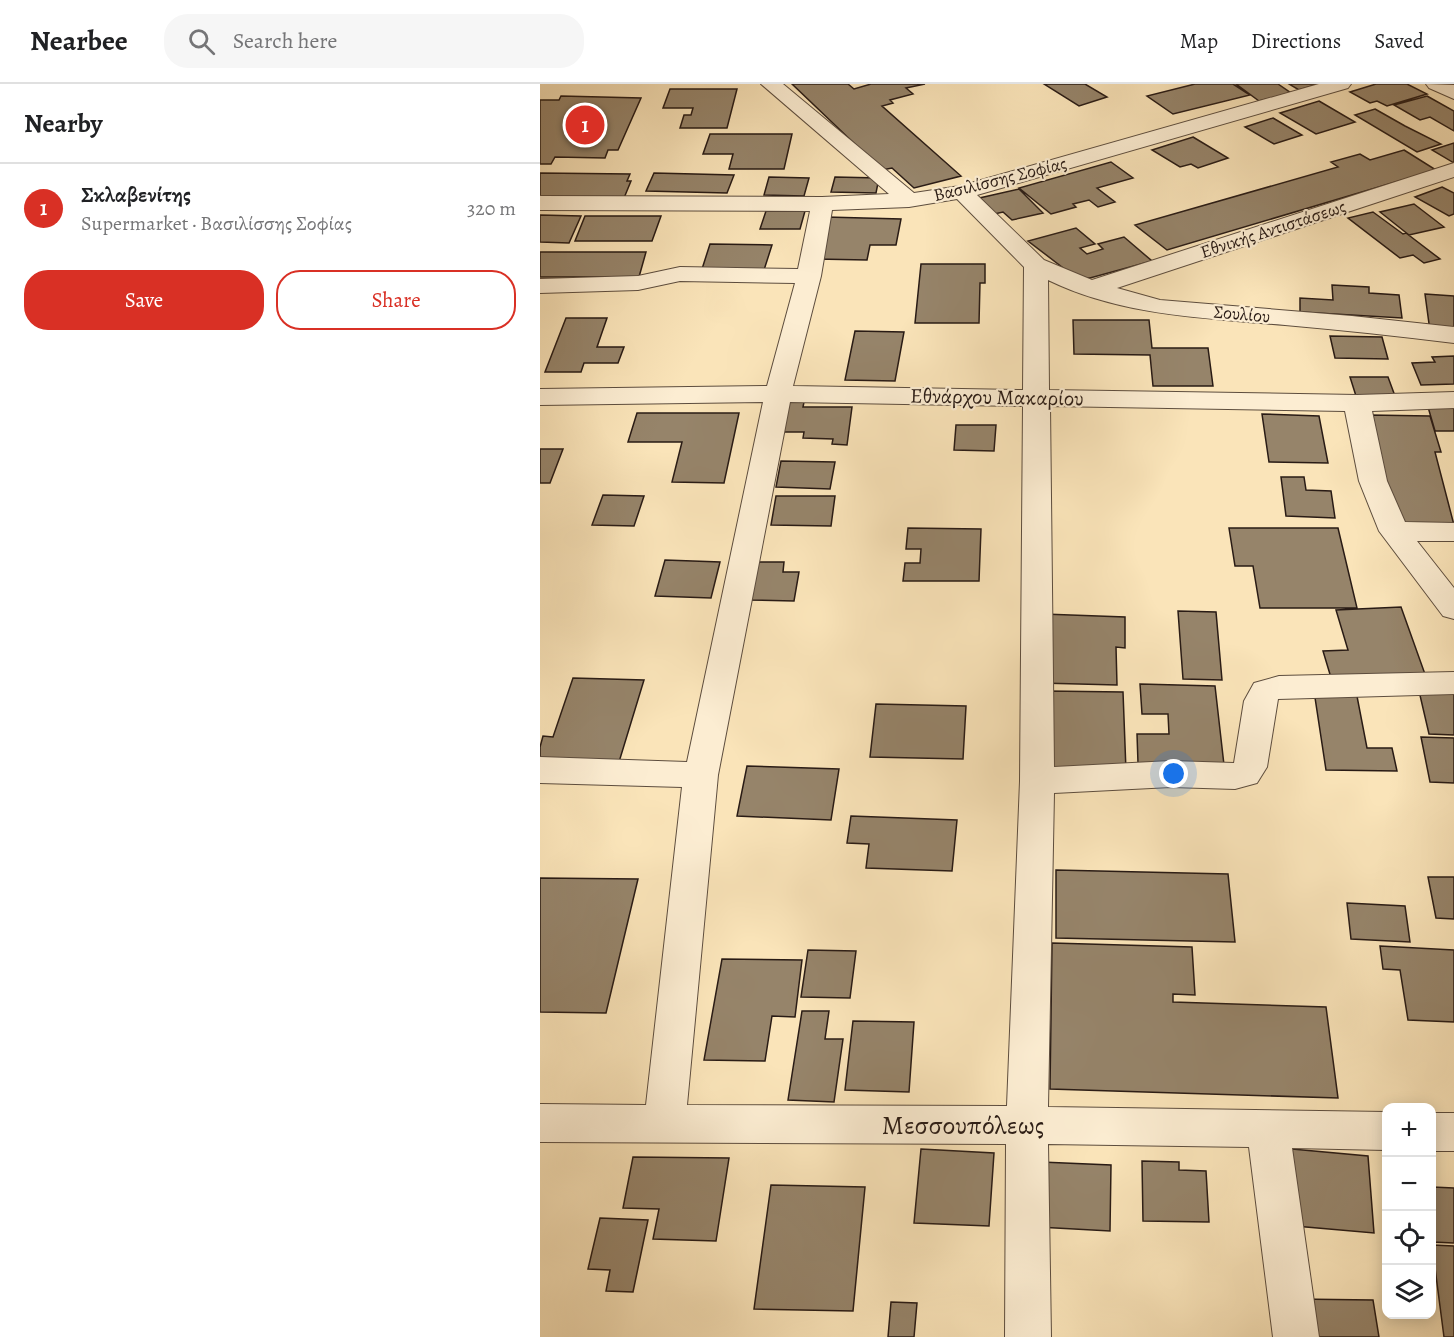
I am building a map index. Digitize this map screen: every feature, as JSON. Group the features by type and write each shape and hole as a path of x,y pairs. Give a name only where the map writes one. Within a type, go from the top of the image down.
{"street":[{"path":"771,84 909,200"},
{"name":"Βασιλίσσης Σοφίας","path":"540,203 822,204 909,200 962,192 1341,84"},
{"path":"1436,84 1454,93"},
{"name":"Εθνικής Αντιστάσεως","path":"1092,288 1454,170"},
{"name":"Σουλίου","path":"962,192 1036,265 1092,288 1159,307 1352,323 1454,335"},
{"path":"665,1123 700,776 778,394 809,276 822,204"},
{"path":"1028,1337 1027,1125 1037,781 1036,265"},
{"path":"540,286 638,283 680,274 809,276"},
{"name":"Εθνάρχου Μακαρίου","path":"540,396 778,394 1357,403 1454,400"},
{"path":"1357,403 1372,481 1394,531 1454,609"},
{"path":"1394,531 1454,532"},
{"path":"1037,781 1171,774 1235,776 1245,774 1250,767 1260,701 1266,691 1279,687 1454,683"},
{"path":"540,770 700,776"},
{"name":"Μεσσουπόλεως","path":"540,1123 1027,1125 1382,1131"},
{"path":"1268,1130 1296,1337"},
{"path":"1436,1132 1454,1132"}],"building":[{"path":"792,84 848,84 854,89 871,84 925,84 906,88 913,94 890,100 893,103 882,106 961,176 914,188 892,168 882,170"},
{"path":"1044,84 1085,84 1107,97 1079,106"},
{"path":"1195,84 1233,84 1250,95 1173,114 1147,96"},
{"path":"1236,84 1278,84 1291,93 1259,101"},
{"path":"1289,84 1313,84 1315,85 1299,90"},
{"path":"1376,84 1407,84 1427,94 1387,106 1377,101 1370,103 1350,92"},
{"path":"670,89 737,89 727,128 680,128 684,115 691,115 693,108 663,108"},
{"path":"561,96 641,98 618,150 608,150 605,158 555,157 551,164 540,164 540,100 559,100"},
{"path":"1427,96 1454,111 1454,131 1430,117 1420,120 1394,105"},
{"path":"1319,101 1355,122 1316,134 1280,113"},
{"path":"1375,109 1441,144 1417,152 1355,115"},
{"path":"1273,118 1302,135 1274,144 1245,127"},
{"path":"710,134 792,134 784,169 729,169 733,154 703,154"},
{"path":"1193,137 1228,158 1198,168 1191,164 1180,167 1152,150"},
{"path":"1454,143 1454,163 1432,150"},
{"path":"1404,150 1436,170 1167,250 1135,225 1338,167 1331,162 1360,154 1370,160"},
{"path":"1111,162 1133,178 1097,188 1115,202 1098,207 1089,200 1073,204 1076,207 1051,214 1019,188"},
{"path":"540,173 630,174 627,181 631,181 624,198 540,196"},
{"path":"654,173 734,175 727,193 646,191"},
{"path":"769,177 809,178 804,196 764,195"},
{"path":"835,177 879,178 876,193 831,192"},
{"path":"1442,187 1454,193 1454,214 1449,216 1415,197"},
{"path":"1019,189 1043,213 1012,220 1003,212 990,215 975,199"},
{"path":"1414,204 1444,227 1409,235 1380,212"},
{"path":"766,211 805,211 800,229 760,229"},
{"path":"1373,212 1440,259 1424,263 1413,255 1400,258 1348,218"},
{"path":"540,215 581,216 569,243 540,242"},
{"path":"585,216 661,216 652,241 575,241"},
{"path":"826,217 901,219 896,245 870,245 867,260 816,259"},
{"path":"1076,228 1095,244 1080,248 1087,254 1103,249 1098,244 1124,237 1152,261 1090,278 1075,277 1028,241"},
{"path":"710,244 772,245 764,270 702,269"},
{"path":"540,252 646,252 639,277 540,277"},
{"path":"921,264 985,264 985,283 980,283 979,323 915,323"},
{"path":"1332,285 1369,287 1369,293 1399,295 1402,318 1300,312 1300,298 1333,300"},
{"path":"1425,294 1454,296 1454,332 1430,331"},
{"path":"566,318 607,318 597,347 624,347 618,363 584,363 581,372 545,372"},
{"path":"1073,320 1149,320 1152,348 1208,348 1213,386 1153,386 1150,355 1074,354"},
{"path":"855,331 904,332 895,381 845,380"},
{"path":"1330,336 1382,337 1388,359 1335,358"},
{"path":"1454,356 1454,384 1421,385 1412,363 1435,362 1432,357"},
{"path":"1350,377 1388,377 1395,396 1356,396"},
{"path":"787,402 804,402 803,407 852,407 847,445 832,444 833,439 803,438 804,432 781,432"},
{"path":"1428,407 1454,407 1454,431 1435,431"},
{"path":"637,413 739,413 724,483 672,482 682,442 628,442"},
{"path":"1262,414 1319,416 1328,463 1269,462"},
{"path":"1369,415 1430,416 1441,452 1435,452 1454,525 1395,524"},
{"path":"956,425 996,425 994,451 954,450"},
{"path":"540,449 563,449 550,483 540,483"},
{"path":"781,461 835,462 830,489 776,487"},
{"path":"1281,477 1304,477 1306,490 1331,491 1335,518 1286,516"},
{"path":"603,495 644,496 634,526 592,525"},
{"path":"776,496 835,496 831,526 771,525"},
{"path":"908,528 981,529 979,581 903,581 905,563 920,563 921,549 906,549"},
{"path":"1229,528 1338,528 1357,608 1260,608 1253,566 1235,566"},
{"path":"665,560 720,562 711,598 655,596"},
{"path":"757,562 784,562 783,572 799,572 794,601 748,600"},
{"path":"1401,607 1426,677 1332,681 1323,651 1348,650 1336,610"},
{"path":"1178,611 1216,612 1222,680 1183,679"},
{"path":"1043,614 1125,617 1125,648 1116,647 1117,685 1040,683"},
{"path":"573,678 644,680 619,762 540,759 543,736 553,737"},
{"path":"1140,684 1215,686 1224,765 1138,763 1137,734 1169,734 1168,714 1142,714"},
{"path":"1047,691 1123,692 1126,771 1046,769"},
{"path":"1314,691 1356,691 1367,748 1392,748 1397,771 1326,770"},
{"path":"1419,691 1454,691 1454,735 1429,734"},
{"path":"876,704 966,706 963,759 870,757"},
{"path":"1421,737 1454,738 1454,783 1430,782"},
{"path":"747,766 839,769 831,820 737,816"},
{"path":"851,816 957,820 952,871 866,868 869,844 847,843"},
{"path":"1056,870 1228,874 1235,942 1056,938"},
{"path":"1428,877 1454,877 1454,919 1436,918"},
{"path":"540,878 638,879 606,1013 540,1012"},
{"path":"1347,903 1405,906 1410,942 1351,939"},
{"path":"1052,943 1192,947 1195,995 1173,994 1173,1002 1326,1007 1338,1098 1050,1089"},
{"path":"1380,946 1454,950 1454,1022 1408,1020 1400,970 1383,969"},
{"path":"808,950 856,951 850,998 801,997"},
{"path":"722,959 802,960 795,1017 772,1016 765,1061 704,1060"},
{"path":"802,1011 829,1011 825,1039 843,1039 834,1102 788,1100"},
{"path":"853,1021 914,1022 909,1092 845,1090"},
{"path":"921,1149 994,1153 989,1226 914,1223"},
{"path":"1292,1149 1368,1156 1374,1233 1295,1226"},
{"path":"633,1157 729,1158 716,1241 653,1239 659,1209 623,1208"},
{"path":"1142,1161 1179,1162 1179,1170 1206,1171 1209,1222 1143,1221"},
{"path":"1041,1162 1111,1165 1110,1231 1038,1227"},
{"path":"771,1185 865,1187 853,1311 754,1309"},
{"path":"1436,1187 1454,1188 1454,1243 1436,1242"},
{"path":"600,1218 648,1220 633,1292 606,1291 610,1270 588,1269"},
{"path":"1436,1245 1454,1246 1454,1337 1444,1337 1436,1276"},
{"path":"1295,1299 1373,1300 1379,1337 1300,1337"},
{"path":"891,1302 917,1303 914,1337 888,1337"}],"place":[{"name":"Σκλαβενίτης","path":"585,125"}]}
